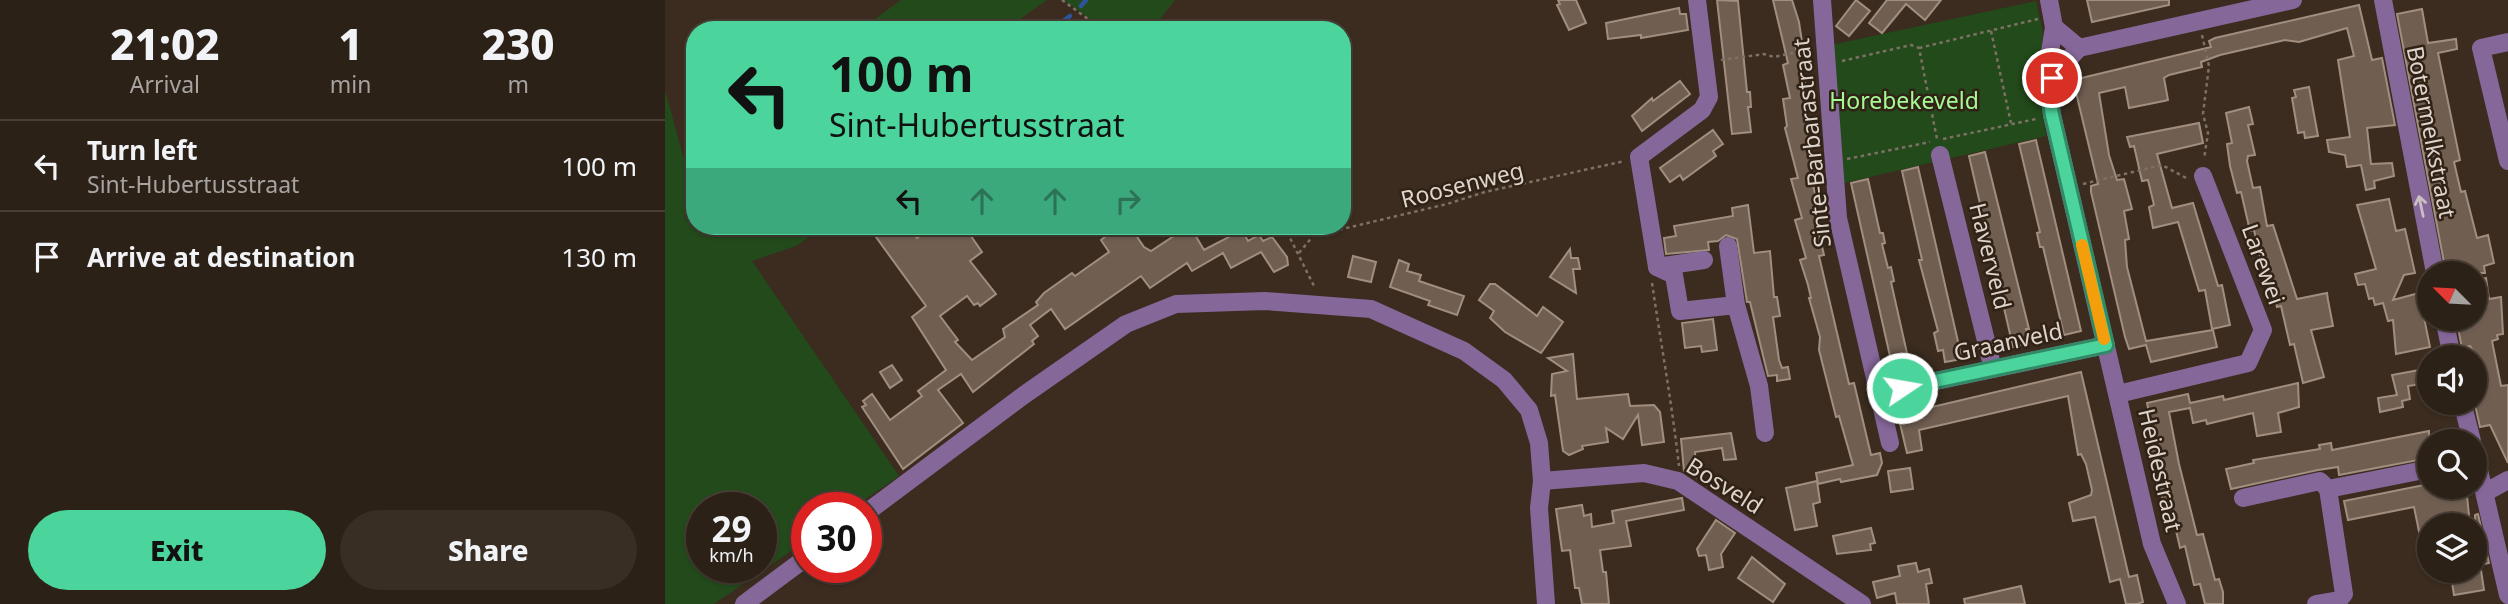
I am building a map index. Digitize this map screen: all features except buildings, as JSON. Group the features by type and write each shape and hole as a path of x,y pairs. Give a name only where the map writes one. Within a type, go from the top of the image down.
{"street":[{"path":"1657,267 1639,157 1702,110 1709,97 1697,0"},
{"name":"Sinte-Barbarastraat","path":"1822,0 1838,218 1890,443"},
{"path":"2052,78 2079,48 2293,0"},
{"name":"Botermelkstraat","path":"2382,0 2433,261"},
{"path":"2052,14 2079,48"},
{"name":"Heidestraat","path":"2052,14 2047,65 2052,78 2049,94 2052,115 2152,544 2177,604"},
{"path":"2508,42 2481,48 2508,161"},
{"name":"Haverveld","path":"1939,147 1993,369"},
{"name":"Larewei","path":"2119,394 2248,363 2263,330 2203,176"},
{"path":"1728,246 1736,305 1753,361 1765,433"},
{"path":"1657,267 1704,260"},
{"path":"1657,267 1674,275 1680,311 1736,305"},
{"path":"882,501 1024,395 1126,324 1176,304 1265,300 1371,309 1464,351 1504,380 1529,410 1539,443 1542,481 1539,508 1546,604"},
{"name":"Graanveld","path":"1879,393 2106,345"},
{"path":"2328,489 2417,471"},
{"name":"Bosveld","path":"1542,481 1644,473 1678,481 1863,604"},
{"path":"2487,491 2508,480"},
{"path":"2243,499 2320,481 2328,489 2344,594 2339,600 2316,604"},
{"path":"2487,497 2508,595"},
{"path":"744,604 791,569"}],"path":[{"path":"1062,0 1091,21"},
{"path":"1850,60 1911,45 1919,48 2052,14"},
{"path":"2069,187 2162,165 2178,171 2185,180 2203,176 2208,133 2203,114 2209,66 2199,22"},
{"path":"1991,30 2011,123"},
{"path":"1706,61 1764,54 1774,57 1824,47"},
{"path":"1919,48 1939,147"},
{"path":"1834,162 1939,147 2011,123 2052,115"},
{"name":"Roosenweg","path":"1351,227 1435,208 1485,192 1639,157"},
{"path":"1289,235 1317,291 1318,303"},
{"name":"Roosenweg","path":"1299,253 1313,236 1317,235"},
{"path":"1657,267 1652,277 1661,347 1670,385 1679,467 1678,481"}],"green space":[{"path":"901,0 1047,0 1017,21 872,21"},
{"path":"1064,0 1175,0 1158,21 1093,21"},
{"name":"Horebekeveld","path":"2036,1 2043,32 2039,93 2046,136 1844,183 1831,45"},
{"path":"665,90 683,156 686,154 686,235 812,235 796,246 752,261 899,476 876,492 791,492 791,551 777,561 777,492 686,492 686,583 745,583 714,604 665,604"}],"waterway":[{"path":"1081,6 1086,0"},
{"path":"1063,21 1070,16"}],"slow traffic":[{"path":"2082,245 2104,339"}],"route":[{"path":"1902,388 2106,345 2052,115 2049,94 2052,78"}]}
